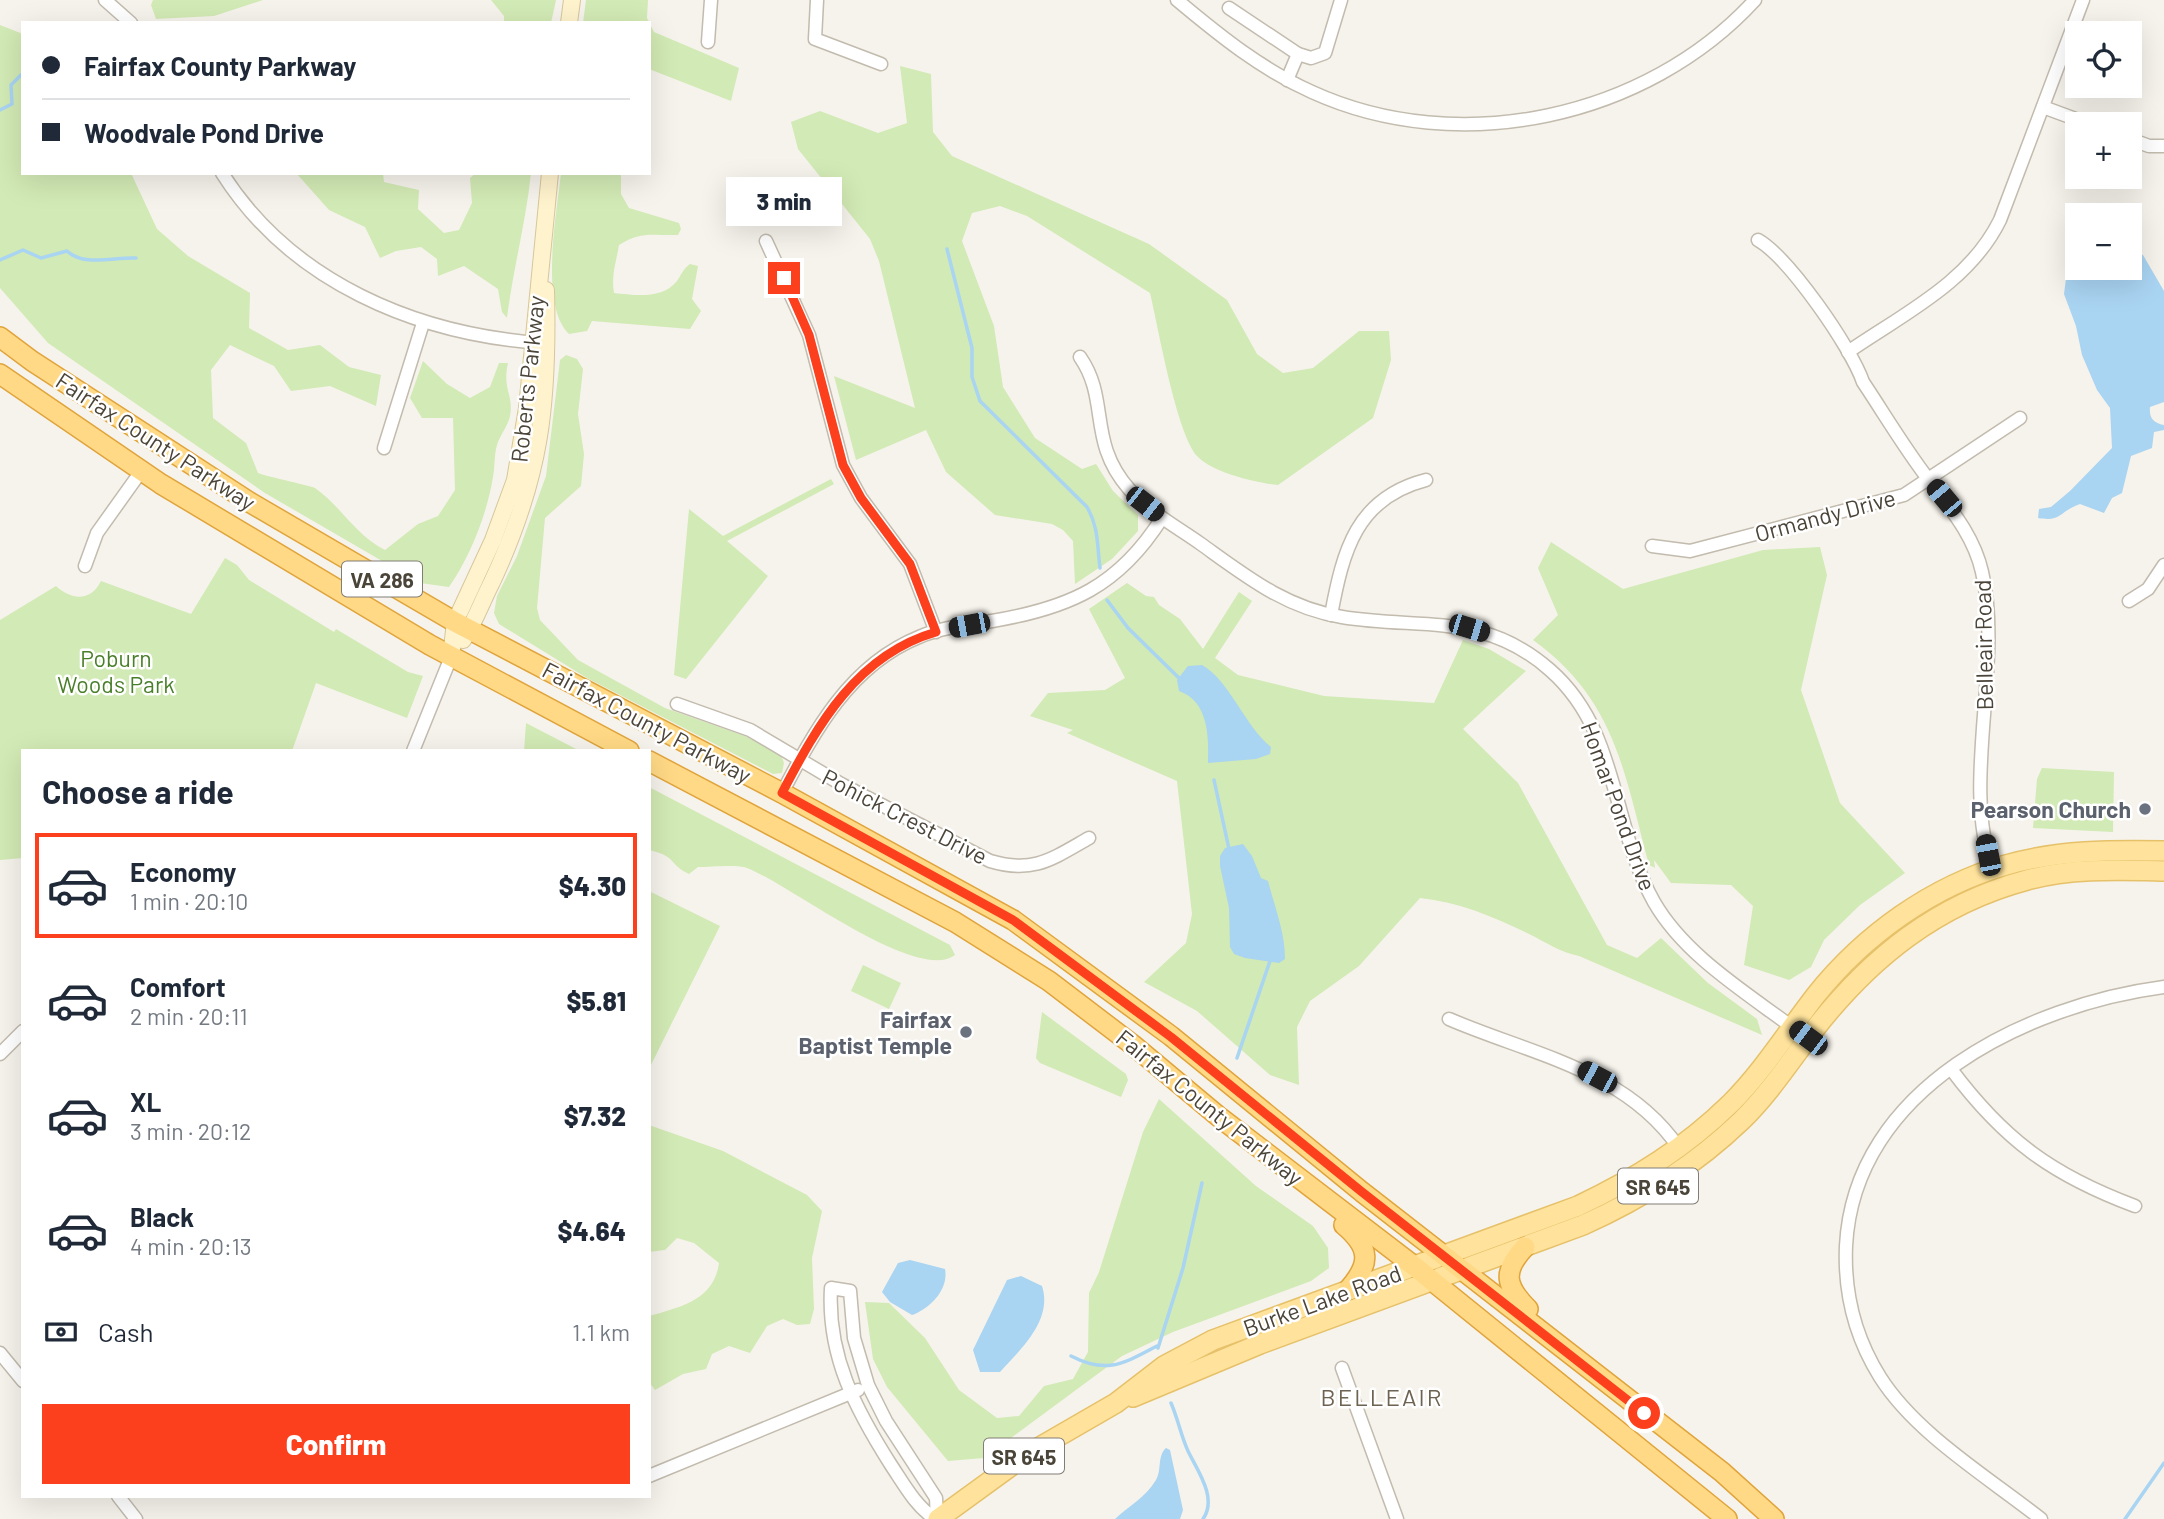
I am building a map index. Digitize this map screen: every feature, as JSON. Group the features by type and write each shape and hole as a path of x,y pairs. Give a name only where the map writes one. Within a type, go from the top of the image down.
{"highway":[{"name":"Fairfax County Parkway","path":"0,337 32,361 251,503 462,625 782,793 1013,920 1171,1037 1443,1255 1722,1472 1774,1519"},
{"name":"Fairfax County Parkway","path":"0,374 142,470 451,657 625,749"},
{"name":"Fairfax County Parkway","path":"651,762 955,922 1022,962 1133,1045 1299,1180 1414,1266 1727,1519"},
{"path":"1299,1180 1363,1245 1365,1263 1362,1274 1348,1290"},
{"path":"1525,1247 1514,1259 1510,1270 1509,1282 1513,1293 1573,1354"}],"main road":[{"path":"569,21 572,0"},
{"name":"Roberts Parkway","path":"451,657 462,625 520,519 531,484 541,432 540,343 550,175"},
{"name":"Burke Lake Road","path":"1116,1403 1169,1384 1259,1344 1525,1247 1627,1205 1671,1178 1743,1119 1842,967 1892,922 1941,892 1993,870 2066,853 2164,852"},
{"name":"Burke Lake Road","path":"937,1519 1026,1455 1116,1403 1164,1366 1213,1340 1578,1206 1622,1185 1679,1148 1731,1102 1879,957 1927,922 1979,896 2051,874 2086,870 2164,870"}],"street":[{"path":"105,0 129,21"},
{"path":"708,42 710,0"},
{"path":"817,0 816,39 881,64"},
{"path":"1177,0 1226,42 1287,79 1339,103 1415,121 1487,124 1533,118 1602,100 1641,85 1702,47 1755,0"},
{"path":"1229,8 1298,54 1311,58 1325,53 1341,0"},
{"path":"1848,352 1950,283 1973,262 2000,220 2083,0"},
{"path":"1287,79 1298,54"},
{"path":"2043,107 2065,115"},
{"path":"2142,143 2164,146"},
{"path":"223,175 245,204 305,261 361,297 423,323 485,337 540,343"},
{"name":"Belleair Road","path":"1758,240 1780,256 1848,352 1863,382 1965,531 1978,557 1984,582 1987,616 1982,811 1988,855 1993,870"},
{"path":"766,241 809,335 843,465 861,498 910,564 936,632"},
{"path":"384,447 423,323"},
{"name":"Homar Pond Drive","path":"1080,357 1093,380 1101,437 1111,464 1132,493 1162,518 1266,591 1295,605 1331,615 1433,622 1469,628 1513,644 1550,670 1577,699 1598,736 1636,862 1662,915 1702,958 1800,1033"},
{"name":"Ormandy Drive","path":"1652,546 1678,552 1690,551 1904,495 2020,418"},
{"path":"85,566 97,533 142,470"},
{"path":"1331,615 1348,545 1359,525 1390,493 1426,480"},
{"path":"782,793 828,713 860,674 901,647 936,632 1044,612 1081,597 1128,564 1162,518"},
{"path":"2129,601 2148,589 2164,565"},
{"path":"413,749 451,657"},
{"name":"Pohick Crest Drive","path":"677,704 750,730 964,850 1012,867 1048,861 1089,838"},
{"path":"2042,1519 1925,1429 1893,1396 1868,1356 1848,1294 1845,1258 1849,1221 1864,1168 1893,1123 1951,1069 2040,1018 2091,1001 2164,987"},
{"path":"1449,1019 1579,1068 1615,1087 1654,1117 1679,1148"},
{"path":"0,1054 21,1033"},
{"path":"1951,1069 1995,1124 2032,1156 2079,1184 2135,1206"},
{"path":"831,1288 850,1291 854,1338 867,1385 886,1421 936,1498 937,1519 918,1507 868,1428 850,1393 834,1342 830,1310 831,1288"},
{"path":"0,1353 21,1379"},
{"path":"1342,1368 1397,1519"},
{"path":"651,1475 867,1385"},
{"path":"120,1498 136,1519"}],"green space":[{"path":"153,0 263,0 214,16 156,19 151,5"},
{"path":"491,0 556,0 551,21 504,21 504,16"},
{"path":"586,0 648,0 648,21 583,21"},
{"path":"0,25 21,33 21,175 132,175 157,229 188,256 250,293 249,328 288,350 320,345 349,367 381,375 376,406 330,386 291,391 274,366 230,345 211,370 213,418 246,443 258,473 315,488 374,544 385,550 418,524 438,516 455,490 453,418 422,418 410,398 423,361 447,384 470,398 490,387 499,363 508,363 506,379 511,403 510,416 497,445 487,506 471,549 457,575 449,587 420,583 265,493 48,343 0,288"},
{"path":"651,26 654,32 739,68 731,101 651,70"},
{"path":"900,66 931,74 933,132 952,156 1149,244 1227,300 1257,354 1283,373 1313,368 1359,331 1389,331 1391,360 1373,418 1278,485 1236,476 1205,463 1190,446 1183,428 1169,380 1150,293 1027,216 1000,206 972,213 962,241 994,326 1003,387 1035,438 1082,469 1096,464 1113,491 1138,515 1138,531 1112,559 1075,584 1073,541 1063,530 1052,524 995,515 946,472 926,430 856,460 834,376 915,408 879,261 870,239 798,149 791,122 820,111 878,133 907,123"},
{"path":"298,175 383,175 384,182 419,190 418,209 444,233 459,230 472,203 470,178 474,175 531,175 507,318 502,312 498,289 464,266 438,276 437,259 421,247 396,251 380,258 365,227 329,210"},
{"path":"561,175 621,175 621,194 629,208 679,223 681,229 678,235 634,237 619,245 614,269 614,293 639,295 664,291 677,281 690,264 698,266 692,299 701,311 690,329 592,321 587,331 569,334 560,321 555,303 552,281"},
{"path":"566,355 577,359 583,369 578,414 584,454 581,486 545,518 537,608 540,620 578,660 665,708 745,736 781,755 784,763 782,773 773,774 587,678 499,624 494,613 497,596 517,556 546,476 560,360"},
{"path":"831,479 834,484 727,541 768,576 686,679 674,675 689,509 723,536"},
{"path":"1551,542 1623,589 1763,550 1820,547 1827,575 1801,690 1840,803 1905,873 1860,905 1824,940 1811,967 1789,980 1744,965 1753,906 1731,885 1671,883 1654,860 1655,868 1649,865 1623,769 1600,713 1561,663 1533,640 1558,615 1538,568"},
{"name":"Poburn Woods Park","path":"225,558 237,565 249,580 334,632 336,629 408,672 423,676 407,718 316,683 293,749 21,749 21,858 0,860 0,620 56,586 68,594 80,597 92,593 101,581 191,614"},
{"path":"1127,583 1146,596 1154,597 1159,605 1180,619 1203,649 1239,592 1252,601 1215,658 1238,675 1324,696 1434,703 1463,640 1489,649 1526,671 1463,729 1518,783 1607,945 1637,958 1661,938 1708,983 1757,1019 1762,1035 1560,950 1489,916 1449,903 1420,898 1359,966 1310,1001 1297,1027 1299,1085 1270,1075 1197,1011 1144,982 1186,943 1192,914 1177,781 1067,733 1073,730 1030,716 1048,693 1105,690 1125,678 1089,609"},
{"path":"526,723 576,749 524,749"},
{"path":"2042,768 2114,772 2113,832 2033,828 2037,779"},
{"path":"651,788 950,945 955,955 937,960 912,956 852,928 747,868 698,867 689,874 658,852 651,850"},
{"path":"651,892 720,926 651,1065"},
{"path":"863,965 901,983 889,1009 851,991"},
{"path":"1042,1012 1126,1074 1128,1080 1121,1097 1040,1063 1036,1058"},
{"path":"1159,1099 1256,1186 1313,1226 1328,1248 1329,1268 1311,1281 1173,1332 1122,1356 984,1458 948,1461 887,1387 873,1359 865,1302 889,1303 925,1338 959,1390 997,1418 1019,1416 1044,1386 1073,1379 1088,1352 1089,1293 1099,1272 1143,1132"},
{"path":"651,1126 723,1151 807,1195 822,1211 812,1258 814,1309 810,1324 797,1325 783,1319 767,1326 750,1353 729,1346 712,1354 706,1369 683,1374 655,1390 651,1385 651,1315 684,1305 703,1294 716,1276 719,1263 694,1243 677,1238 665,1250 651,1252"}],"water":[{"path":"2143,255 2164,291 2164,402 2150,407 2150,411 2152,419 2164,425 2164,430 2154,432 2152,448 2131,456 2122,493 2112,498 2104,513 2080,504 2052,519 2046,519 2038,518 2039,509 2051,507 2112,448 2110,408 2097,390 2082,355 2076,326 2064,294 2066,280 2142,280"},
{"path":"1202,665 1221,681 1261,738 1271,747 1270,754 1256,759 1208,763 1205,720 1196,703 1179,691 1177,680 1188,666"},
{"path":"1243,844 1252,856 1261,878 1268,881 1283,939 1285,959 1279,963 1245,958 1234,954 1230,947 1229,908 1220,856 1225,848"},
{"path":"910,1260 945,1269 944,1284 936,1298 912,1315 890,1302 882,1292 898,1263"},
{"path":"1021,1276 1042,1286 1043,1311 1039,1322 1025,1344 1000,1372 980,1372 973,1350 1007,1280"},
{"path":"1166,1448 1170,1450 1183,1510 1180,1519 1115,1519 1152,1486 1158,1476 1161,1455"}],"waterway":[{"path":"0,110 12,104 11,85 21,75"},
{"path":"947,249 972,348 972,377 980,401 1087,507 1096,529 1100,568"},
{"path":"0,260 23,250 41,258 67,251 74,256 90,260 136,258"},
{"path":"1107,600 1128,628 1181,680"},
{"path":"1214,780 1229,849"},
{"path":"1237,1058 1271,958"},
{"path":"1158,1348 1183,1268 1202,1183"},
{"path":"1071,1356 1084,1362 1106,1366 1125,1362 1157,1346"},
{"path":"1171,1403 1207,1493 1207,1511 1203,1519"},
{"path":"2125,1519 2164,1463"}],"place":[{"name":"Pearson Church","path":"2145,809"},
{"name":"Fairfax Baptist Temple","path":"966,1032"}],"district":[{"name":"BELLEAIR","path":"1382,1396"}],"route":[{"path":"784,278 809,335 843,465 861,498 910,564 936,632 919,637 878,660 860,674 828,713 782,793 1013,920 1171,1037 1362,1192 1573,1354 1644,1413"}]}
